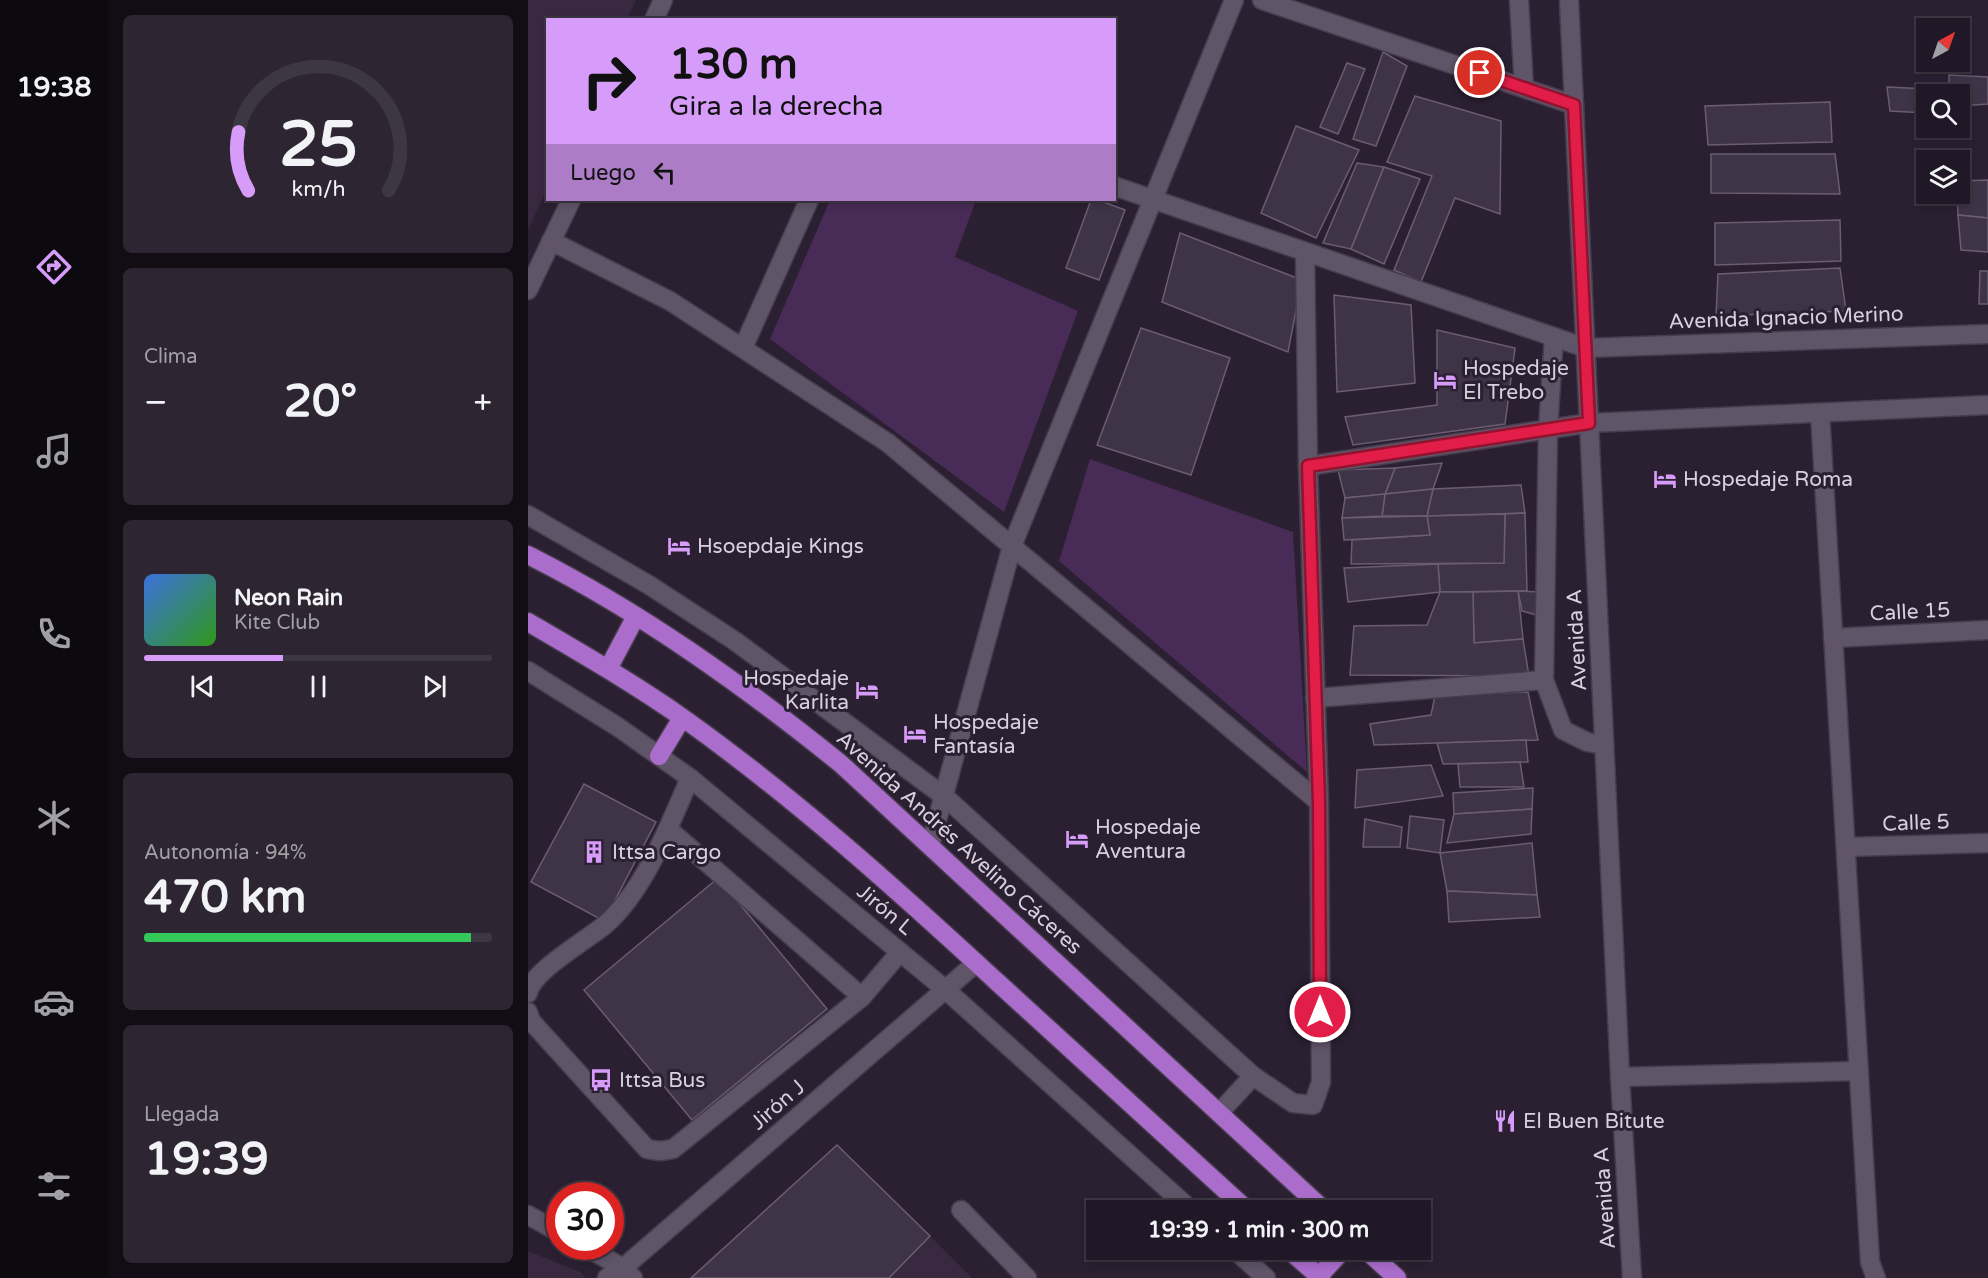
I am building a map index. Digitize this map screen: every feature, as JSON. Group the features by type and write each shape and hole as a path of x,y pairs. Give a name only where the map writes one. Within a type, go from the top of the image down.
{"highway":[{"name":"Avenida Andrés Avelino Cáceres","path":"528,555 636,616 717,668 841,764 1313,1200"},
{"path":"608,669 636,616"},
{"path":"528,622 608,669 682,718 807,813 904,896 1236,1200"},
{"path":"659,756 682,718"},
{"path":"1300,1260 1319,1277 1334,1260"},
{"path":"1377,1260 1397,1278"}],"street":[{"path":"655,18 663,0"},
{"path":"930,846 1012,546 1234,0"},
{"path":"1262,0 1574,105"},
{"path":"1519,0 1524,88"},
{"name":"Avenida A","path":"1569,0 1620,1077 1632,1278"},
{"path":"1116,187 1586,348"},
{"path":"528,290 571,201"},
{"path":"743,348 808,201"},
{"path":"551,241 670,301 888,442 1319,802"},
{"path":"528,515 649,585 735,641 945,797 1253,1076 1293,1103 1313,1105 1321,1082 1319,802 1308,466 1305,253"},
{"name":"Avenida Ignacio Merino","path":"1586,348 1988,334"},
{"path":"1554,337 1548,429 1544,680 1563,730 1587,742 1604,745"},
{"path":"1308,466 1589,423 1988,405"},
{"path":"1820,412 1870,1262 1876,1278"},
{"name":"Calle 15","path":"1833,638 1988,630"},
{"name":"Jirón L","path":"528,671 618,727 690,778 946,990 1180,1200"},
{"path":"1315,698 1544,680"},
{"path":"528,993 537,976 605,924 635,891 668,829 690,778"},
{"path":"668,829 862,997"},
{"name":"Calle 5","path":"1846,847 1988,843"},
{"path":"528,1012 531,1021 647,1149 660,1151 673,1149 862,997 900,952"},
{"name":"Jirón J","path":"621,1275 976,963"},
{"path":"1620,1077 1859,1071"},
{"path":"1219,1113 1253,1076"},
{"path":"961,1210 1027,1278"},
{"path":"528,1215 546,1225"},
{"path":"602,1260 621,1275"},
{"path":"1246,1260 1266,1278"}],"shaded area":[{"path":"528,0 636,0 627,18 546,18 546,191 528,230"},
{"path":"830,201 976,201 955,257 1078,311 1004,512 770,339"},
{"path":"1090,459 1293,532 1307,772 1059,561"},
{"path":"930,1236 972,1278 889,1278"},
{"path":"528,1251 580,1272 586,1278 528,1278"}],"building":[{"path":"1383,52 1407,66 1376,146 1353,139"},
{"path":"1347,63 1365,69 1338,134 1320,127"},
{"path":"1949,75 1988,77 1988,104 1970,105 1970,84 1949,84"},
{"path":"1887,87 1916,88 1916,112 1890,111"},
{"path":"1415,96 1501,121 1500,214 1455,198 1421,282 1394,270 1432,176 1387,162"},
{"path":"1830,102 1832,142 1708,145 1705,106"},
{"path":"1296,126 1359,150 1316,238 1261,213"},
{"path":"1711,154 1835,154 1840,194 1711,193"},
{"path":"1357,163 1384,167 1351,249 1323,243"},
{"path":"1384,167 1420,179 1384,264 1351,249"},
{"path":"1988,180 1988,218 1958,215 1957,204 1970,204 1970,181"},
{"path":"1091,201 1101,201 1125,210 1099,280 1066,268"},
{"path":"1958,215 1988,218 1988,252 1961,250"},
{"path":"1840,220 1841,261 1715,265 1715,223"},
{"path":"1180,233 1302,280 1288,352 1162,302"},
{"path":"1840,268 1846,311 1716,316 1718,274"},
{"path":"1980,271 1988,271 1988,304 1979,304"},
{"path":"1334,295 1411,305 1415,383 1337,392"},
{"path":"1141,328 1230,358 1191,475 1097,445"},
{"path":"1437,330 1515,348 1505,424 1353,445 1345,417 1437,405"},
{"path":"1442,463 1433,489 1385,494 1395,468"},
{"path":"1395,468 1385,494 1345,498 1338,470"},
{"path":"1521,485 1525,513 1427,516 1433,489"},
{"path":"1433,489 1427,516 1382,516 1385,494"},
{"path":"1385,494 1382,516 1342,518 1345,498"},
{"path":"1525,513 1527,591 1440,592 1438,564 1504,563 1505,514"},
{"path":"1505,514 1504,563 1351,564 1352,540 1430,535 1427,516"},
{"path":"1427,516 1430,535 1344,540 1342,518"},
{"path":"1438,564 1440,592 1348,602 1344,568"},
{"path":"1518,591 1540,592 1540,616 1522,611"},
{"path":"1518,591 1523,639 1474,643 1473,592"},
{"path":"1440,592 1473,592 1474,643 1523,639 1529,676 1350,675 1354,626 1427,625"},
{"path":"1528,692 1538,740 1374,745 1370,724 1431,715 1435,696"},
{"path":"1526,740 1528,762 1443,764 1437,743"},
{"path":"1520,762 1524,787 1460,787 1458,764"},
{"path":"1431,765 1443,796 1355,808 1357,770"},
{"name":"Ittsa Cargo","path":"584,784 656,822 604,921 531,882"},
{"path":"1533,788 1532,809 1454,814 1453,793"},
{"path":"1532,809 1531,834 1447,843 1454,814"},
{"path":"1410,816 1444,820 1440,853 1407,848"},
{"path":"1365,819 1402,827 1400,847 1363,847"},
{"path":"1532,843 1537,895 1447,891 1440,853"},
{"path":"718,878 827,1009 692,1120 584,990"},
{"path":"1447,891 1537,895 1540,917 1449,922"},
{"path":"837,1145 930,1236 889,1278 691,1278"}],"place":[{"name":"Hospedaje El Trebo","path":"1445,380"},
{"name":"Hospedaje Roma","path":"1665,479"},
{"name":"Hsoepdaje Kings","path":"679,546"},
{"name":"Hospedaje Karlita","path":"867,690"},
{"name":"Hospedaje Fantasía","path":"915,734"},
{"name":"Hospedaje Aventura","path":"1077,839"},
{"name":"Ittsa Cargo","path":"594,852"},
{"name":"Ittsa Bus","path":"601,1080"},
{"name":"El Buen Bitute","path":"1505,1121"}],"route":[{"path":"1320,1012 1319,802 1308,466 1589,423 1574,105 1480,73"}]}
